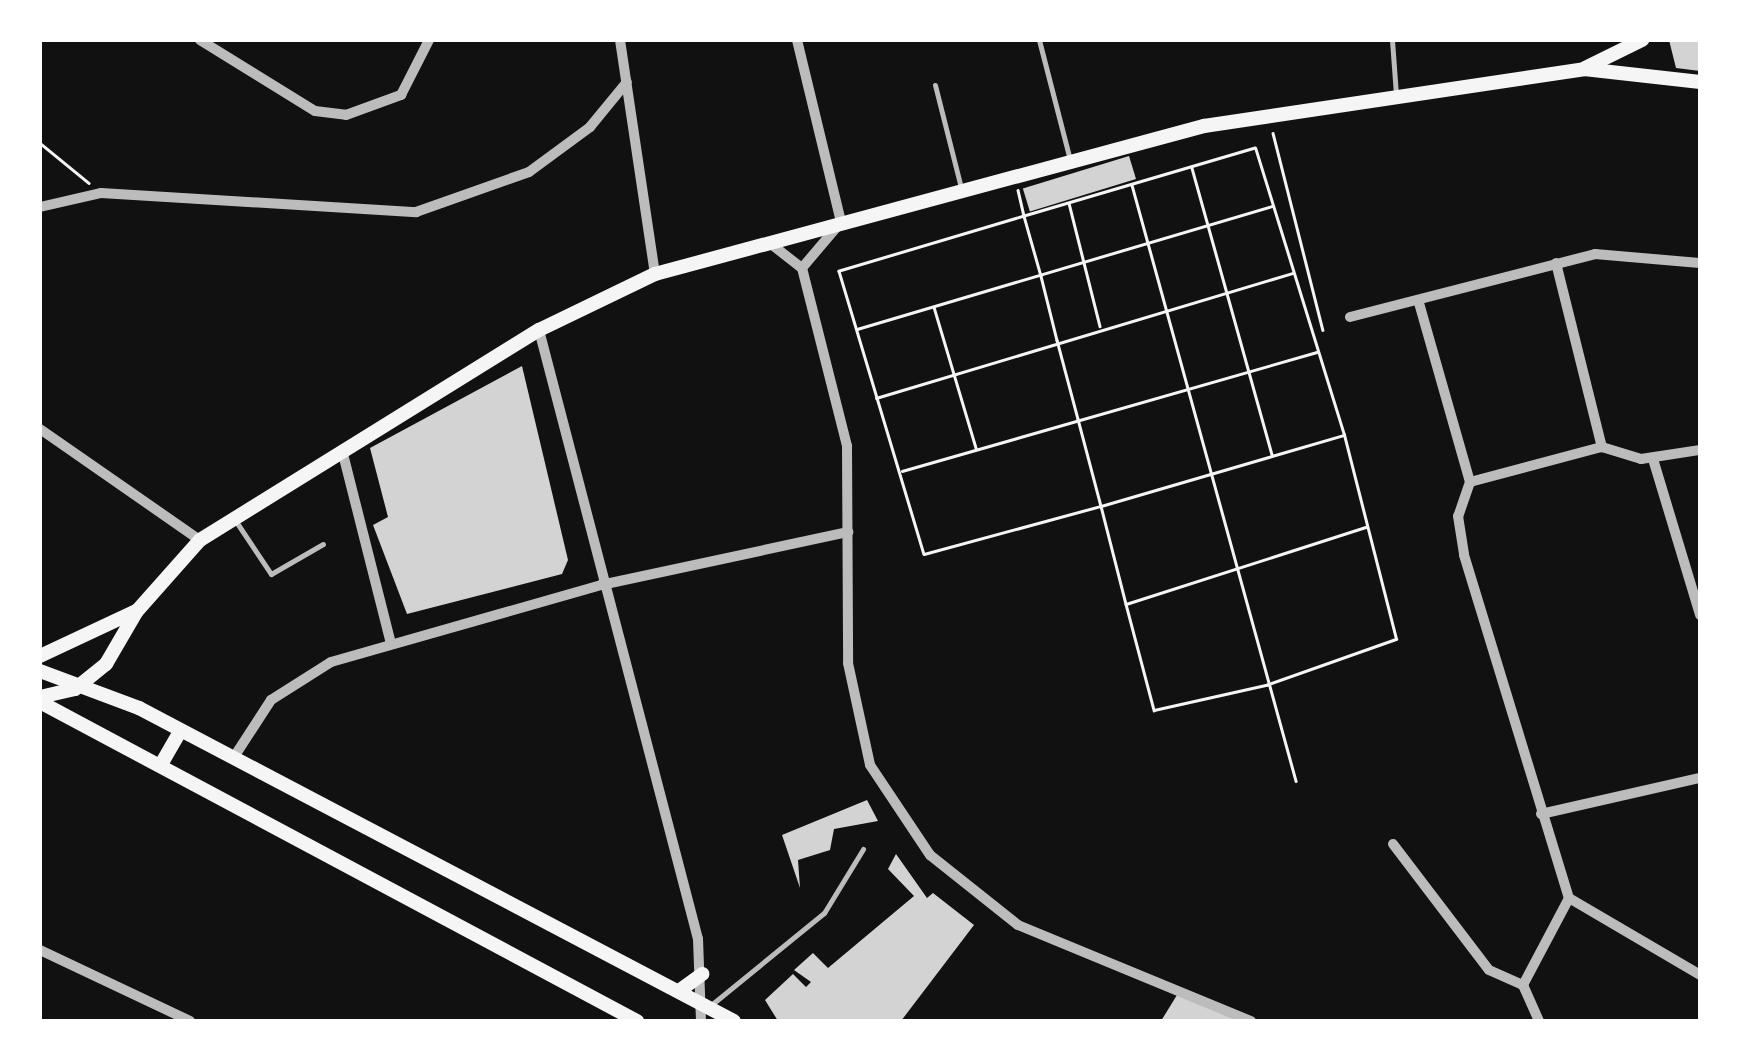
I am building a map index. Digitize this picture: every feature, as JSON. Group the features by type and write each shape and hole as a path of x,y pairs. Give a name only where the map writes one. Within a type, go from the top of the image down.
{"main road":[{"path":"1584,68 1643,40 1652,74"},
{"path":"40,700 82,684 137,611 200,540 341,446 539,330 655,274 1013,174 1269,117 1584,68 1700,82"},
{"path":"40,656 137,611"},
{"path":"40,671 82,684 234,756 734,1021"},
{"path":"40,700 163,761 637,1021"},
{"path":"163,761 180,731"},
{"path":"680,991 702,974"}],"street":[{"path":"200,40 315,110 346,115 401,95 429,40"},
{"path":"620,40 655,274"},
{"path":"797,40 841,222 802,268"},
{"path":"40,207 102,194 416,212 529,172 590,127 627,82"},
{"path":"771,244 802,268 847,446 854,717 892,807 930,855 1018,925 1252,1021"},
{"path":"1350,317 1419,303 1556,263 1624,252 1700,263"},
{"path":"1556,263 1602,447"},
{"path":"1419,303 1470,482 1458,516 1464,555 1569,898 1700,975"},
{"path":"539,330 702,974 705,1005 700,1021"},
{"path":"40,429 200,540"},
{"path":"341,446 391,643"},
{"path":"1470,482 1602,447 1653,458 1700,450"},
{"path":"1653,458 1700,616"},
{"path":"234,756 291,682 391,643 601,585 848,532"},
{"path":"1541,814 1700,778"},
{"path":"1393,844 1490,970 1523,984 1539,1021"},
{"path":"1523,984 1569,898"},
{"path":"40,950 190,1021"}],"lane":[{"path":"1039,40 1070,160"},
{"path":"1392,40 1397,98"},
{"path":"935,85 961,188"},
{"path":"234,518 271,574 323,544"},
{"path":"705,1005 739,974 824,913 863,849"}],"path":[{"path":"1269,117 1322,330"},
{"path":"40,143 102,194"},
{"path":"1013,174 1024,216 1041,276 1100,506 1154,710 1266,686 1396,640 1344,435 1255,148 1069,203 1024,216 839,270 924,554 1100,506 1344,435"},
{"path":"1191,167 1273,456"},
{"path":"1132,184 1266,686 1296,781"},
{"path":"1069,203 1100,328"},
{"path":"857,330 1273,206"},
{"path":"876,398 1057,340 1295,273"},
{"path":"934,307 977,449"},
{"path":"899,472 1318,351"},
{"path":"1126,604 1237,574 1368,526"}],"building":[{"path":"1669,40 1700,40 1700,71 1676,68"},
{"path":"1129,156 1136,179 1030,211 1023,188"},
{"path":"522,366 568,560 562,574 407,614 373,525 388,517 370,448"},
{"path":"867,800 878,821 834,829 830,850 798,860 800,888 782,835"},
{"path":"896,854 927,898 933,893 974,925 901,1021 778,1021 765,1000 793,974 806,987 811,982 794,970 813,953 828,968 914,896 888,869"},
{"path":"1177,995 1240,1021 1161,1021"}]}
